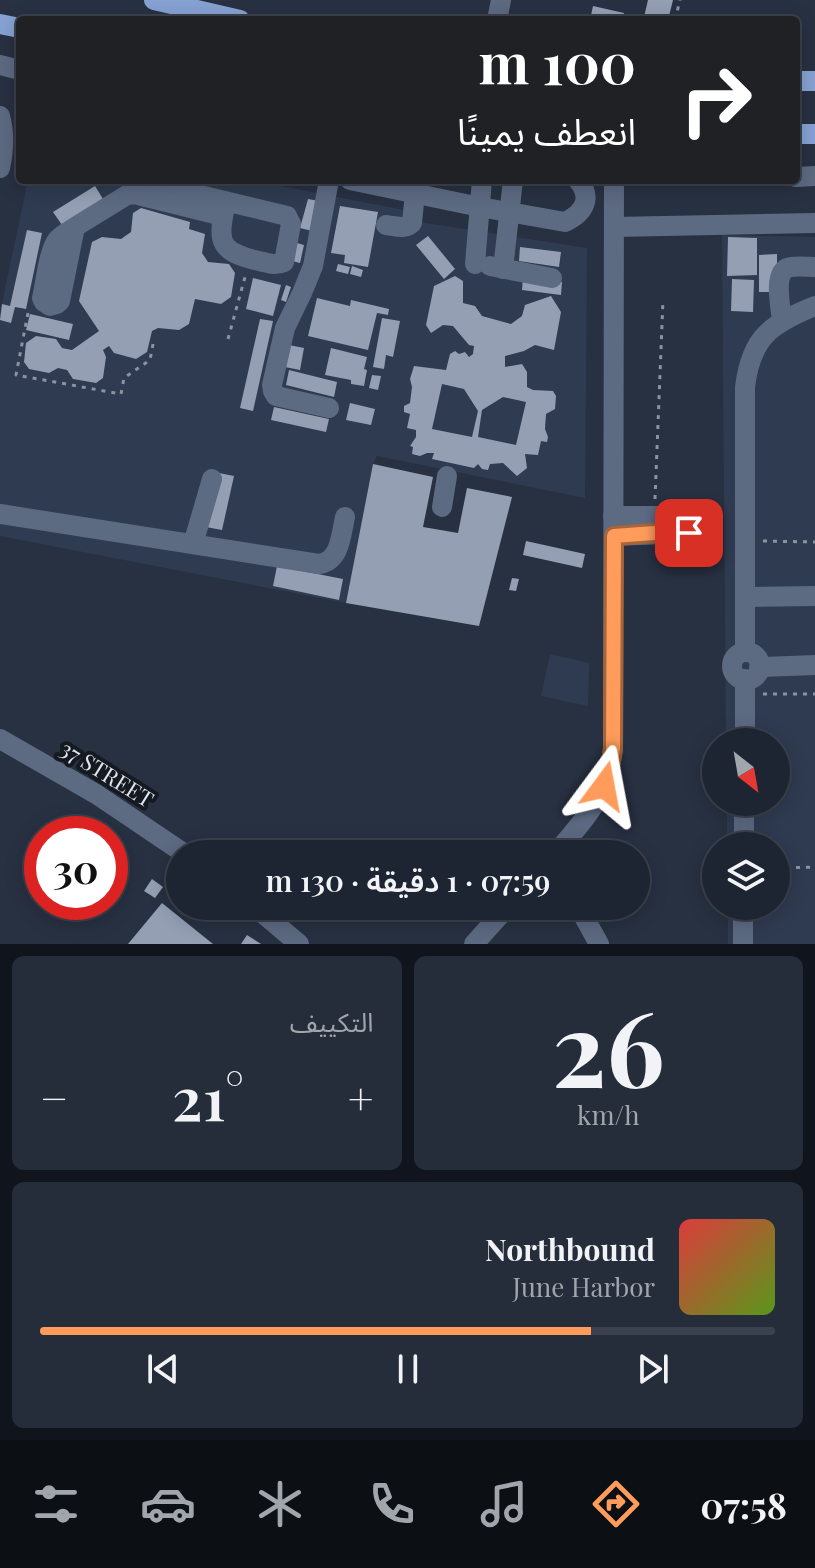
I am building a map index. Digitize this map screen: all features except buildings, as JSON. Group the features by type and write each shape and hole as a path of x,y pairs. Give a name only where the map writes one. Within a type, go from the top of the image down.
{"main road":[{"path":"154,0 223,16"}],"street":[{"path":"0,114 4,144 0,168"},
{"path":"328,184 313,266 285,328 272,385 276,396 329,408"},
{"path":"370,184 565,222 576,217 584,207 586,194 582,184"},
{"path":"482,184 473,263 552,278"},
{"path":"503,269 513,184"},
{"path":"567,840 588,817 604,786 610,768 614,730 614,184"},
{"path":"44,302 42,298 52,249 62,235 136,186 224,209 283,215 291,224 284,262 275,264 234,254 224,243 220,229 224,209"},
{"path":"386,225 408,227 412,223 415,193"},
{"path":"614,227 815,223"},
{"path":"782,321 779,284 782,272 793,267 815,267"},
{"path":"746,728 749,673 744,541 745,387 748,364 758,343 775,325 815,306"},
{"path":"442,507 447,476"},
{"path":"193,544 212,479"},
{"path":"0,514 319,564 334,558 345,517"},
{"path":"654,515 690,524 654,533 613,526 654,515"},
{"path":"745,597 815,596"},
{"path":"749,673 815,665"},
{"name":"37 STREET","path":"0,739 96,794 166,841"},
{"path":"271,920 299,944"},
{"path":"474,944 495,920"},
{"path":"586,920 599,944"},
{"path":"743,920 743,944"}],"path":[{"path":"228,339 250,259"},
{"path":"654,515 663,300"},
{"path":"44,302 28,311 16,375 121,394 124,378 150,360 154,339"},
{"path":"744,541 815,542"},
{"path":"749,673 815,694"},
{"path":"790,868 815,867"}],"shaded area":[{"path":"27,184 270,184 414,212 419,222 587,248 585,498 377,456 346,603 0,536 0,313"},
{"path":"722,235 815,237 815,944 728,944 728,920 790,920 790,832 727,832 727,816 790,816 790,728 726,728"},
{"path":"550,654 589,663 588,706 541,696"}],"route":[{"path":"604,786 613,749 614,536 689,533"}]}
